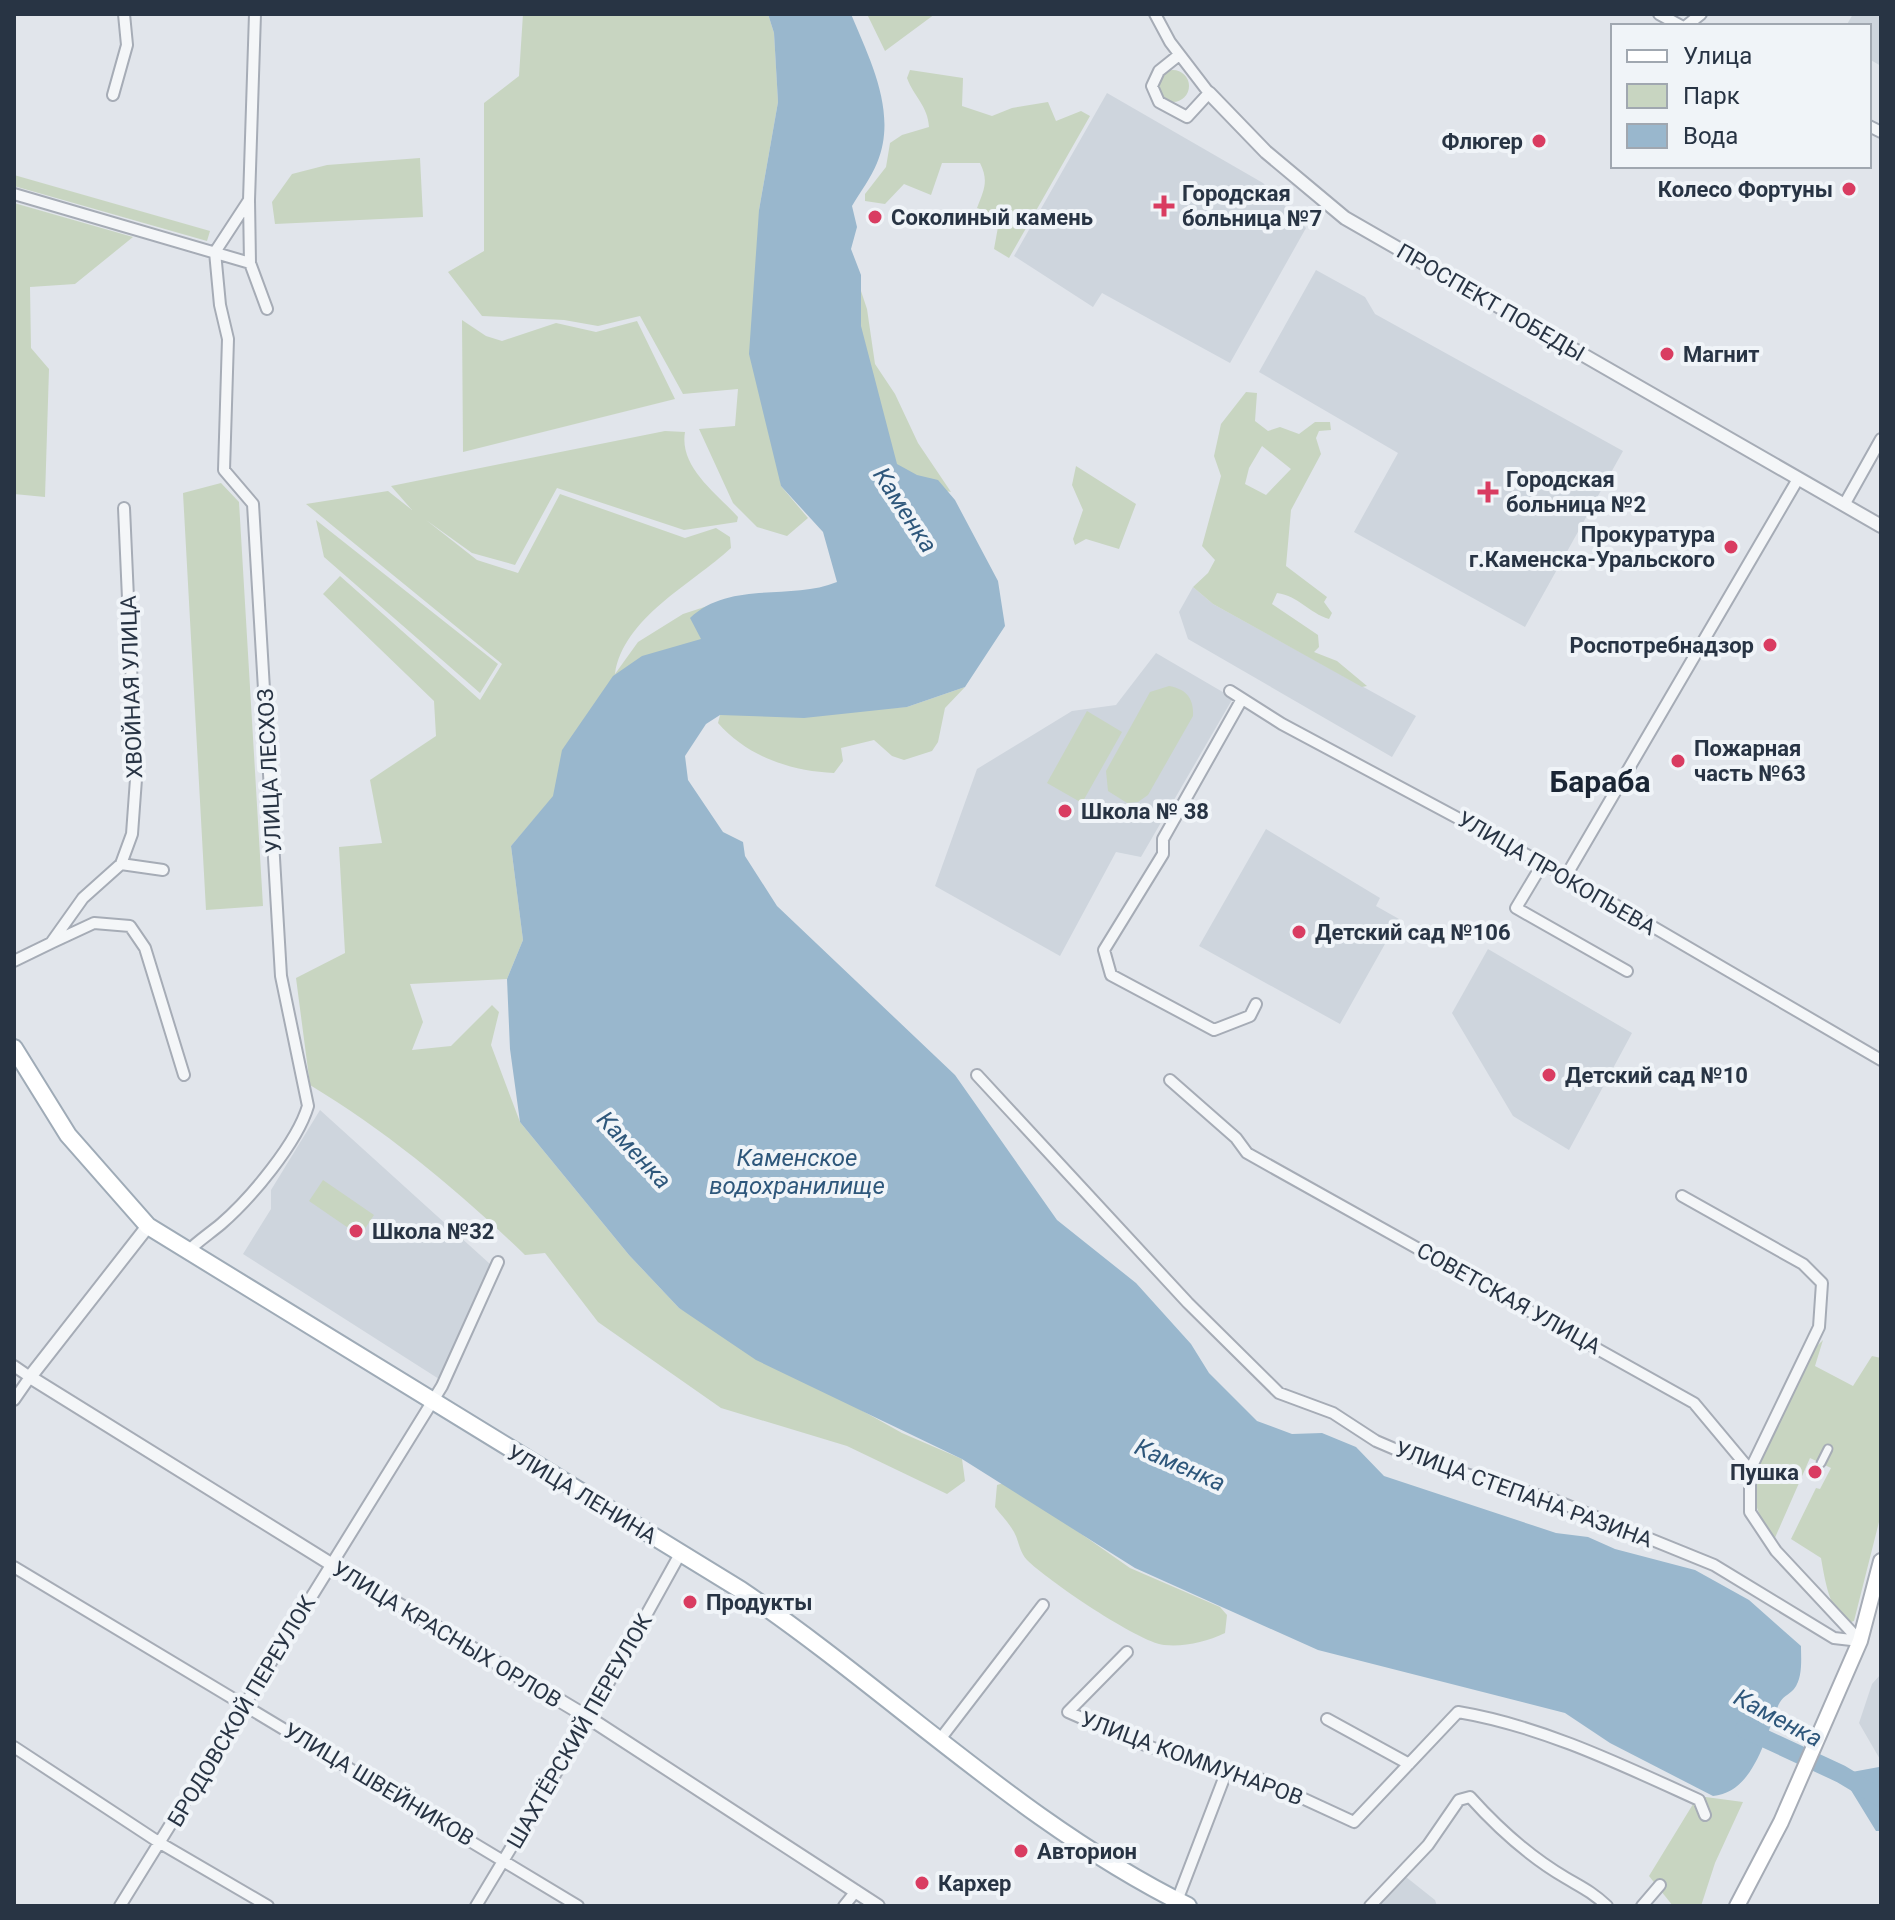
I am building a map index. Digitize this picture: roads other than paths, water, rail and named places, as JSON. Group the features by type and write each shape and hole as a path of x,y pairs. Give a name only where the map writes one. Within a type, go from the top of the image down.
{"main road":[{"name":"УЛИЦА ЛЕНИНА","path":"14,1048 68,1135 148,1226 801,1631 938,1742 1116,1869 1180,1904"},
{"path":"1737,1906 1781,1822 1860,1641 1881,1561"}],"street":[{"path":"113,95 127,45 124,14"},
{"path":"255,14 250,263 267,309"},
{"name":"ПРОСПЕКТ ПОБЕДЫ","path":"1155,14 1179,55 1209,93 1276,162 1345,218 1881,526"},
{"path":"1659,14 1680,24"},
{"path":"1179,55 1159,71 1152,86 1159,102 1187,117 1209,93"},
{"path":"14,194 250,263"},
{"path":"215,252 249,200"},
{"name":"УЛИЦА ЛЕСХОЗ","path":"187,1252 220,1225 255,1187 302,1125 308,1106 281,976 253,504 224,470 228,339 220,305 215,252"},
{"path":"1844,505 1881,439"},
{"path":"1566,876 1798,479"},
{"name":"ХВОЙНАЯ УЛИЦА","path":"121,864 132,834 136,779 124,508"},
{"name":"УЛИЦА ПРОКОПЬЕВА","path":"1230,691 1566,876 1881,1060"},
{"path":"1242,699 1163,839 1163,854 1104,950 1111,975 1214,1030 1250,1016 1256,1004"},
{"path":"1543,863 1516,908 1627,971"},
{"path":"51,943 83,898 121,864 163,870"},
{"path":"14,961 94,923 130,926 145,948 184,1075"},
{"name":"УЛИЦА СТЕПАНА РАЗИНА","path":"977,1075 1188,1303 1279,1393 1333,1413 1376,1441 1425,1462 1554,1500 1714,1565 1834,1638 1860,1641"},
{"name":"СОВЕТСКАЯ УЛИЦА","path":"1170,1080 1236,1138 1247,1153 1694,1403 1750,1470"},
{"path":"1682,1196 1803,1264 1822,1283 1819,1327 1750,1470 1750,1512 1776,1551 1860,1641"},
{"path":"14,1400 148,1226"},
{"name":"БРОДОВСКОЙ ПЕРЕУЛОК","path":"120,1906 431,1403 498,1262"},
{"name":"УЛИЦА КРАСНЫХ ОРЛОВ","path":"14,1366 331,1564 589,1718 878,1906"},
{"path":"1821,1463 1828,1449"},
{"name":"ШАХТЁРСКИЙ ПЕРЕУЛОК","path":"476,1906 589,1718 680,1554"},
{"name":"УЛИЦА ШВЕЙНИКОВ","path":"14,1567 578,1906"},
{"path":"938,1742 1043,1605"},
{"name":"УЛИЦА КОММУНАРОВ","path":"1127,1652 1068,1712 1139,1743 1226,1773 1263,1780 1354,1822 1458,1712 1491,1717 1602,1756 1699,1800 1705,1815"},
{"path":"1327,1719 1409,1764"},
{"path":"14,1747 160,1843 268,1906"},
{"path":"1180,1904 1226,1773"},
{"path":"1370,1906 1428,1845 1459,1800 1470,1797 1495,1825 1567,1878 1585,1885 1607,1906"},
{"path":"1642,1906 1660,1885"},
{"path":"844,1906 856,1891"}],"water":[{"name":"Каменское водохранилище","path":"768,14 851,14 873,68 883,106 883,144 869,180 852,206 857,227 851,249 861,275 861,326 897,464 917,475 938,480 955,500 998,581 1005,626 965,687 907,707 804,718 720,715 706,724 685,756 688,780 723,832 743,842 745,856 777,906 955,1075 1057,1220 1136,1283 1191,1344 1209,1373 1257,1421 1292,1434 1322,1433 1356,1447 1384,1476 1556,1533 1588,1537 1615,1549 1695,1570 1749,1600 1801,1646 1797,1685 1780,1703 1756,1762 1739,1785 1727,1792 1713,1796 1610,1743 1565,1713 1318,1650 1135,1568 962,1459 756,1360 679,1308 629,1255 520,1122 510,1049 507,979 523,940 511,846 553,796 562,750 613,676 642,656 701,639 690,618 706,606 742,595 800,590 837,582 823,532 781,486 749,354 759,210 778,102 774,33"},
{"name":"Каменка","path":"1879,1767 1881,1831 1876,1831 1841,1774"}],"waterway":[{"name":"Каменка","path":"1744,1729 1841,1774 1881,1798"}],"place":[{"name":"Флюгер","path":"1539,141"},
{"name":"Колесо Фортуны","path":"1849,189"},
{"name":"Городская больница №7","path":"1164,206"},
{"name":"Соколиный камень","path":"875,217"},
{"name":"Магнит","path":"1667,354"},
{"name":"Городская больница №2","path":"1488,492"},
{"name":"Прокуратура г.Каменска-Уральского","path":"1731,547"},
{"name":"Роспотребнадзор","path":"1770,645"},
{"name":"Пожарная часть №63","path":"1678,761"},
{"name":"Школа № 38","path":"1065,811"},
{"name":"Детский сад №106","path":"1299,932"},
{"name":"Детский сад №10","path":"1549,1075"},
{"name":"Школа №32","path":"356,1231"},
{"name":"Пушка","path":"1815,1472"},
{"name":"Продукты","path":"690,1602"},
{"name":"Авторион","path":"1021,1851"},
{"name":"Кархер","path":"922,1883"}],"district":[{"name":"Бараба","path":"1600,782"}]}
